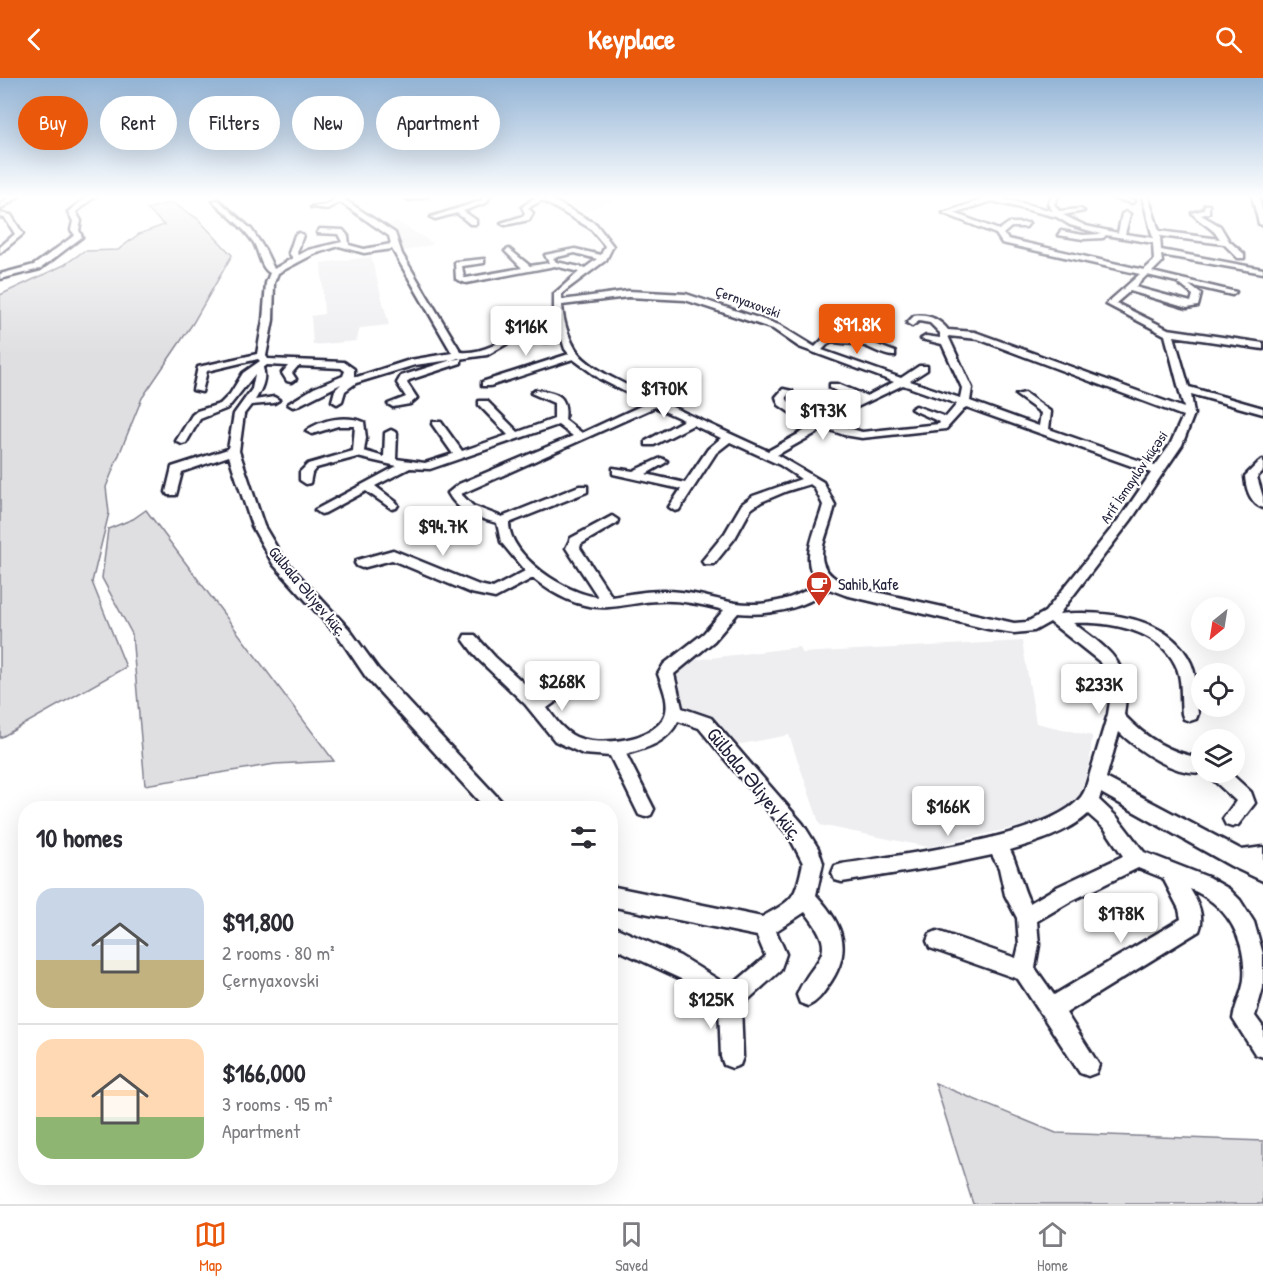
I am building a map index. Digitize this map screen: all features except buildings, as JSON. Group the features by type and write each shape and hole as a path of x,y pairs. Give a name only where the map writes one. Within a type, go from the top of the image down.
{"street":[{"path":"0,277 36,267 61,249"},
{"path":"258,249 268,269 274,272 286,260 324,249"},
{"path":"264,257 268,251 266,249"},
{"path":"294,249 293,253 297,258"},
{"path":"350,249 364,251 379,249"},
{"path":"397,249 463,356"},
{"path":"503,521 502,532 505,541 534,572 574,598 590,602 651,596 693,597 734,608 762,609 813,594 827,583 816,569 814,559 829,505 824,492 812,480 768,456 691,421 604,377 574,356 557,308 560,291 603,258 609,249"},
{"path":"1045,249 1150,271"},
{"path":"1157,249 1158,262 1110,304 1168,332 1263,346"},
{"path":"1172,249 1211,265 1263,271"},
{"path":"1233,249 1241,256"},
{"path":"509,251 530,270"},
{"path":"555,264 548,257 575,251 603,258"},
{"path":"1116,256 1187,286 1189,291 1197,294 1195,304 1187,305 1128,288"},
{"path":"481,261 458,264 460,279 466,281 555,264 585,271"},
{"name":"Gülbala Əliyev küç.","path":"274,272 270,284 268,320 260,372 252,401 242,407 239,414 233,451 258,526 278,561 344,633 372,673 490,801"},
{"path":"1167,278 1233,292"},
{"name":"Çernyaxovski","path":"557,308 628,294 686,297 776,327 802,345 816,351 1157,471"},
{"path":"293,404 318,390 350,379 413,362 489,351 477,345 486,341 507,340 557,308"},
{"path":"816,351 829,338 870,314"},
{"path":"787,391 781,397 783,403 822,426 848,433 862,435 936,429 964,403 967,388 938,324 925,318 917,318 912,323"},
{"path":"963,330 1044,355 1189,414 1189,404 1168,332"},
{"path":"524,331 546,340"},
{"path":"926,339 981,337"},
{"path":"829,338 845,342 859,341 892,354"},
{"path":"424,373 445,356"},
{"path":"393,404 406,402 412,398 402,380 463,356"},
{"path":"486,384 574,356"},
{"path":"182,441 196,417 201,413 224,406 234,396 246,375 261,362"},
{"path":"198,390 202,369 261,362 344,365 350,371 350,379 340,390 337,401"},
{"path":"291,379 287,373 295,363"},
{"path":"768,456 822,426 851,406 867,400 923,368"},
{"path":"834,386 867,400"},
{"path":"1185,389 1263,411"},
{"path":"536,393 549,395 559,401 561,406 559,421"},
{"path":"1022,395 1046,412 1047,417 1043,430"},
{"path":"247,418 252,401 274,400"},
{"path":"483,403 516,436"},
{"path":"583,489 503,521 467,509 454,493 515,463 581,437 656,403"},
{"path":"916,409 947,421"},
{"name":"Arif İsmayılov küçəsi","path":"827,583 844,590 1014,628 1029,627 1055,618 1176,445 1189,414"},
{"path":"559,421 581,437"},
{"path":"306,480 306,472 312,466 358,453 370,458 390,460 406,465 426,466 559,421"},
{"path":"650,443 691,421"},
{"path":"312,431 340,422 357,422 360,424 361,446 358,453"},
{"path":"437,424 459,454"},
{"path":"390,460 391,433"},
{"path":"675,507 712,451 728,438"},
{"path":"172,492 176,470 233,451"},
{"path":"635,475 661,461"},
{"path":"1263,464 1251,476 1256,498 1263,504"},
{"path":"321,510 406,465"},
{"path":"617,471 688,487"},
{"path":"709,561 730,535 746,507 757,499 783,488 812,480"},
{"path":"367,486 392,505"},
{"path":"608,602 573,548 576,541 612,520"},
{"path":"362,563 393,555 476,589 495,593 534,572"},
{"path":"470,639 492,666 538,705 562,737 590,747 615,749 649,740 663,731 674,713 674,701 666,674 669,668 709,637 734,608"},
{"path":"1055,618 1083,617 1114,621 1137,627 1175,649 1184,665 1190,714"},
{"path":"842,873 951,855 996,844 1059,825 1075,815 1088,802 1116,717 1120,684 1116,670 1092,646 1055,618"},
{"path":"538,705 559,690"},
{"name":"Gülbala Əliyev küç.","path":"674,713 696,718 705,723 796,830 811,854 813,863 805,898"},
{"path":"1116,717 1137,741 1161,754 1191,763"},
{"path":"615,749 645,809"},
{"path":"1095,781 1263,872"},
{"path":"1228,783 1245,798 1246,803 1232,819"},
{"path":"1088,802 1111,823 1137,859 1201,884 1222,896 1247,929 1255,980 1244,1019 1263,1046"},
{"path":"996,844 1008,866 1015,895 1027,916 1029,945 1024,970"},
{"path":"1239,860 1263,856"},
{"path":"1027,916 1064,894 1137,859"},
{"path":"1051,1010 1077,990 1168,942 1192,924 1189,906 1169,871"},
{"path":"618,897 763,927 790,912 805,898 821,915 832,941 832,962 808,995"},
{"path":"730,1001 773,964 776,954 763,927"},
{"path":"618,939 651,953 714,987 730,1001 732,1057"},
{"path":"937,942 1024,970 1088,1065"}],"shaded area":[{"path":"226,249 232,255 193,323 142,398 106,487 109,513 92,582 126,667 0,738 0,295 64,265 84,251"},
{"path":"371,257 389,325 360,328 356,341 313,345 311,316 324,314 321,263"},
{"path":"146,510 334,761 275,764 145,785 132,634 102,578 108,529 133,519"},
{"path":"1022,641 1036,723 1092,736 1090,761 1079,800 1060,817 928,847 820,825 789,735 726,747 682,711 674,677 694,660 799,647 802,653"},
{"path":"935,1083 1056,1133 1263,1141 1263,1204 973,1204"}],"place":[{"name":"Sahib Kafe","path":"819,607"}]}
